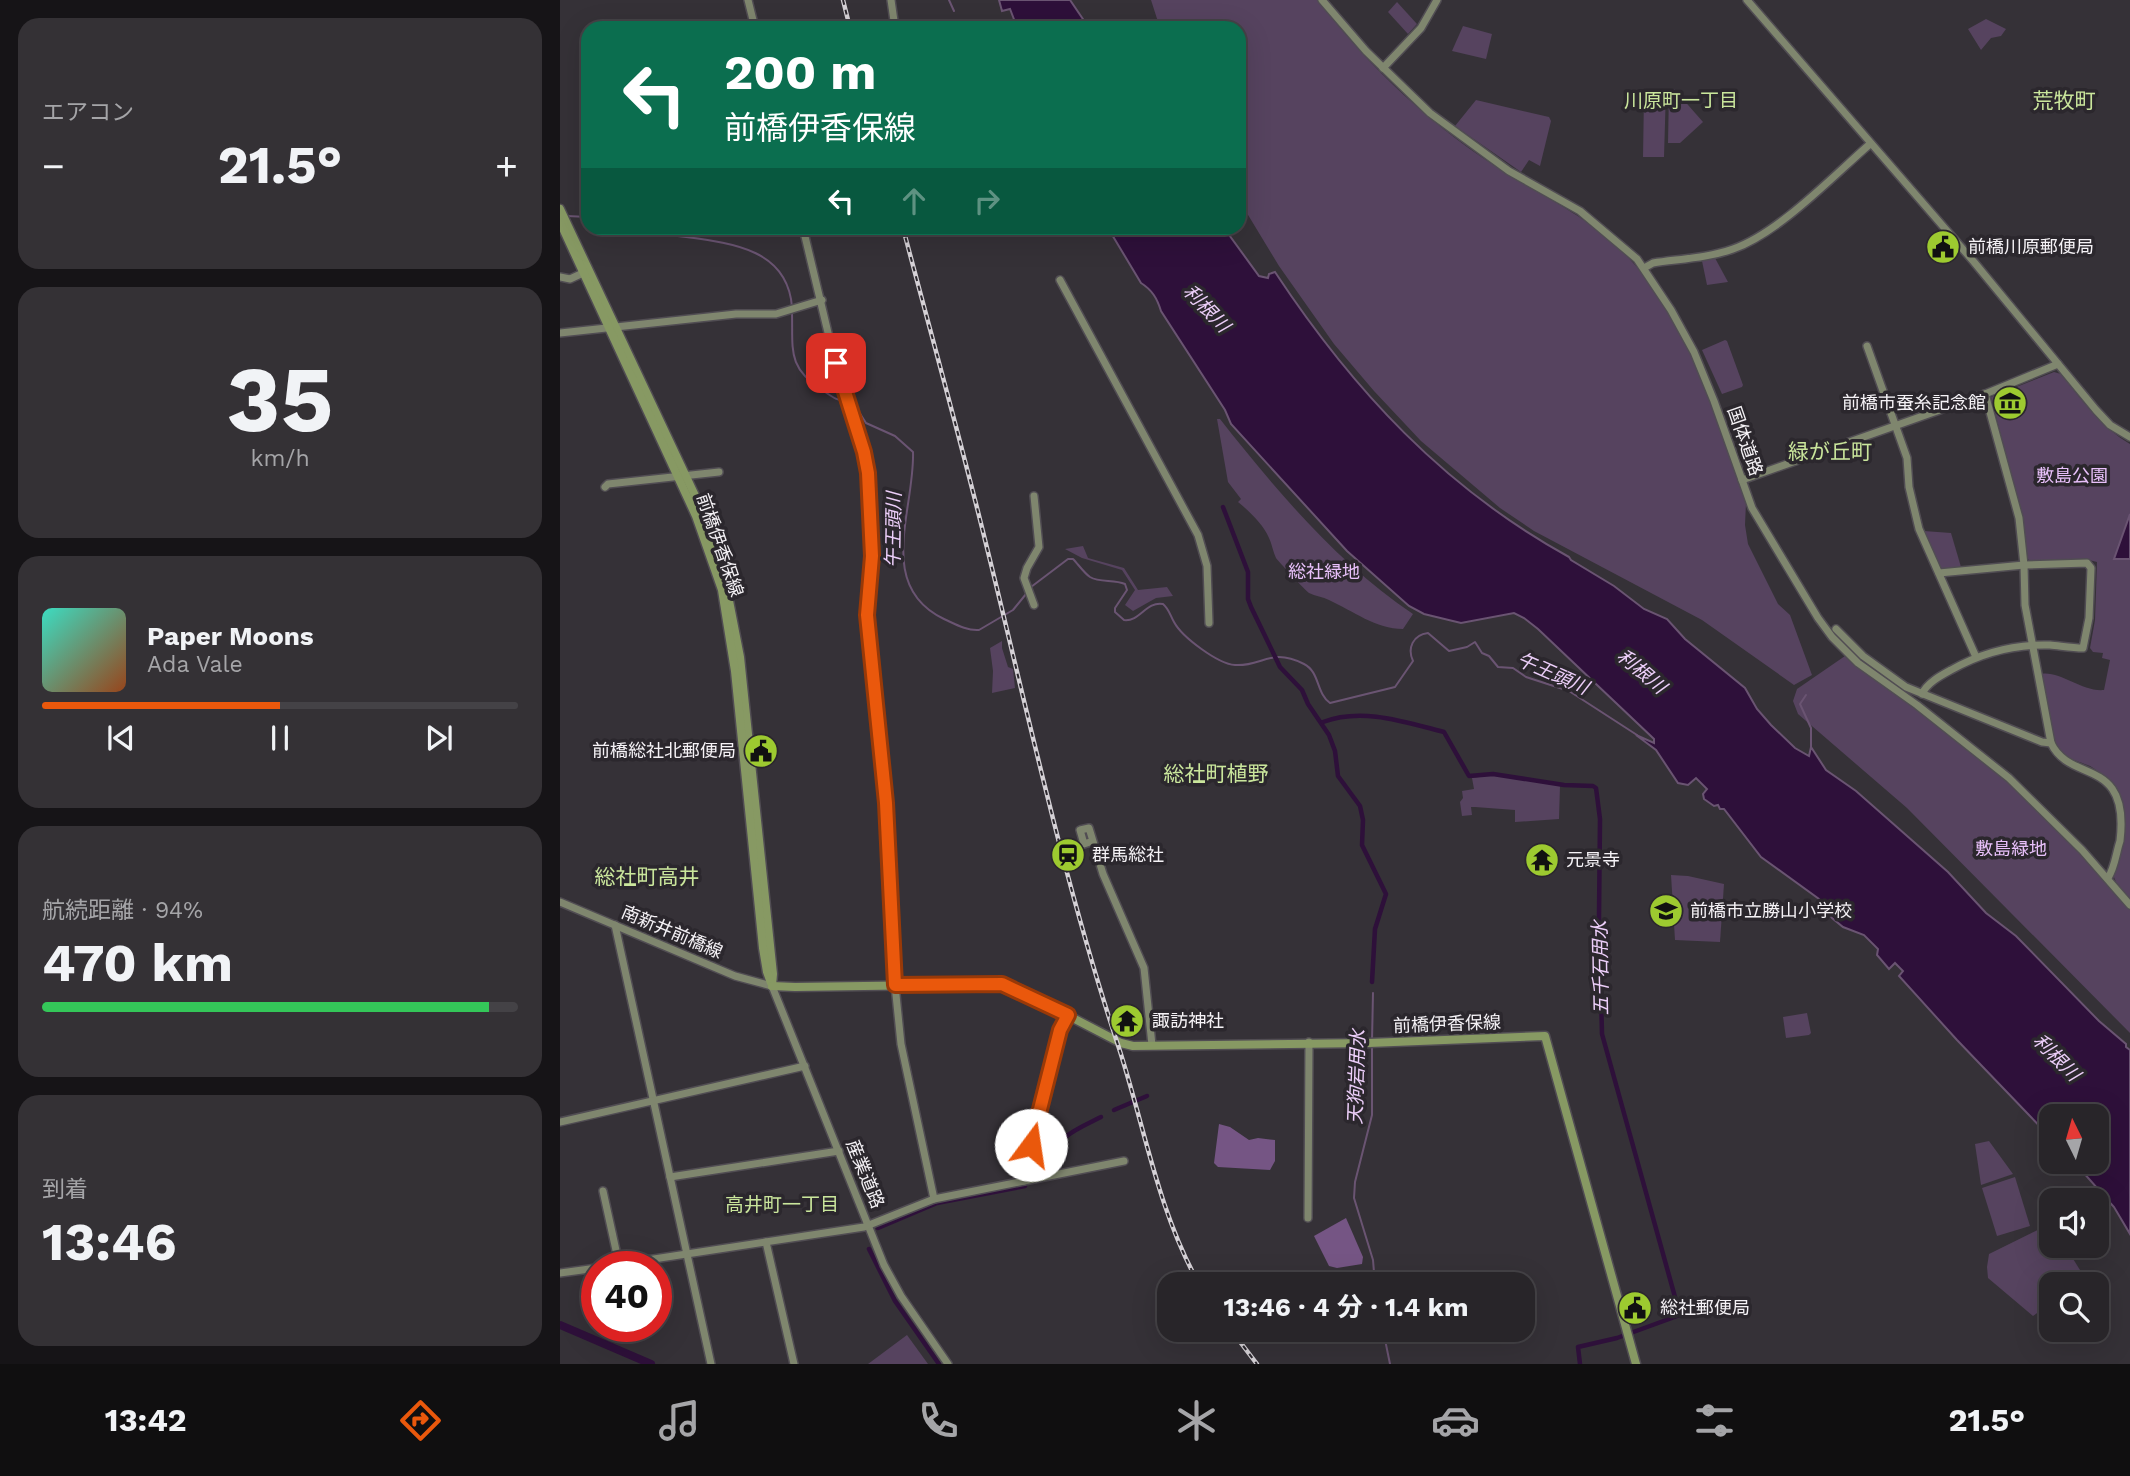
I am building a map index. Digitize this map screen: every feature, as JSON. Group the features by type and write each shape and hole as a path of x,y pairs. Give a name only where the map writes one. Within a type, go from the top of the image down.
{"main road":[{"path":"560,209 563,222"},
{"name":"前橋伊香保線","path":"563,222 583,274 612,328"},
{"name":"前橋伊香保線","path":"563,222 719,557 736,624 773,974 772,986 1002,984 1126,1045 1373,1042 1542,1036 1546,1038 1636,1364"}],"street":[{"path":"748,0 753,21"},
{"path":"891,0 894,21"},
{"name":"国体道路","path":"1322,0 1343,27 1435,118 1508,171 1580,211 1629,251 1644,268 1694,352 1758,519 1832,637 1867,670 1917,705 2008,778 2108,878 2130,905"},
{"path":"1383,68 1420,28 1437,0"},
{"path":"1747,0 1978,268 2100,415 2127,436 2130,426"},
{"path":"1644,268 1653,263 1728,251 1762,236 1870,144"},
{"path":"805,235 830,341 868,473 872,556 867,615 886,803 895,985 901,1044 934,1199"},
{"path":"560,276 570,279 583,274"},
{"path":"1060,280 1198,535 1207,566 1209,623"},
{"path":"560,333 736,314 787,312 822,300"},
{"path":"1867,346 1905,454 1918,525 1976,657"},
{"path":"1742,480 1985,394 2058,364"},
{"path":"1985,394 2019,518 2024,599 2051,743 2061,757 2102,774 2121,792 2125,809 2124,827 2108,878"},
{"path":"1905,454 1906,485 1915,529 1976,657"},
{"path":"606,487 608,484 719,472"},
{"path":"1034,496 1040,547 1025,573 1034,605"},
{"path":"1922,694 1925,688 1939,677 1976,657 2000,650 2032,646 2085,647 2090,612 2091,568 2087,563 2024,565 1939,573"},
{"path":"1836,629 1863,656 1906,687 2042,743 2051,743"},
{"path":"1089,828 1103,874 1144,968 1152,1045"},
{"name":"南新井前橋線","path":"560,902 735,976 772,986"},
{"path":"615,925 711,1364"},
{"name":"産業道路","path":"772,986 884,1265 901,1296 948,1364"},
{"path":"1024,1181 1060,1030 1068,1015"},
{"path":"1308,1218 1309,1042"},
{"path":"560,1122 805,1066"},
{"path":"670,1177 839,1151"},
{"path":"672,1256 869,1226 934,1199 1124,1161"},
{"path":"603,1191 616,1251"},
{"path":"766,1242 794,1364"},
{"path":"560,1273 581,1270"}],"green space":[{"path":"1151,0 1318,0 1359,50 1430,118 1482,157 1586,221 1614,243 1648,282 1667,310 1699,373 1746,503 1748,544 1778,604 1790,615 1812,675 1794,685 1702,620 1534,531 1500,508 1421,441 1334,344 1279,266 1246,212 1246,21 1158,21"},
{"path":"1397,2 1417,24 1408,34 1388,12"},
{"path":"1986,19 2006,29 2001,36 1991,38 1981,50 1968,29"},
{"path":"1463,26 1492,34 1486,59 1452,51"},
{"path":"1653,89 1666,89 1664,157 1643,157 1644,96 1653,97"},
{"path":"1674,89 1703,122 1680,143 1668,143 1669,91"},
{"path":"1476,100 1549,117 1551,121 1540,166 1529,160 1521,172 1455,126"},
{"path":"1715,258 1728,282 1707,285 1702,261"},
{"path":"1725,340 1743,385 1722,394 1702,350"},
{"name":"敷島公園","path":"2054,372 2061,374 2101,421 2130,444 2130,899 2113,875 2122,826 2118,798 2103,775 2068,757 2058,748 2049,722 2040,674 2055,675 2087,688 2104,690 2110,660 2102,658 2103,653 2093,652 2090,648 2095,620 2097,562 2028,559 2022,517 1991,397"},
{"name":"総社緑地","path":"1217,419 1220,419 1285,498 1333,549 1385,594 1413,614 1403,629 1374,623 1309,593 1278,560 1266,533 1238,502 1241,499 1228,482"},
{"path":"1924,531 1951,533 1961,567 1940,570 1922,534"},
{"path":"1083,546 1088,558 1124,568 1138,590 1167,587 1173,596 1156,598 1133,611 1125,605 1135,590 1122,570 1082,558 1065,549"},
{"path":"1002,641 1008,667 1013,669 1015,688 992,693 990,648"},
{"name":"敷島緑地","path":"1845,656 1923,711 1997,772 2067,838 2130,910 2130,1033 1907,808 1798,714 1793,701 1797,689"},
{"path":"1493,775 1560,786 1559,819 1515,822 1515,810 1475,807 1471,807 1472,815 1462,816 1462,791 1474,789 1472,778"},
{"path":"1671,875 1724,884 1720,942 1675,940"},
{"path":"1807,1013 1811,1033 1786,1038 1783,1017"},
{"path":"1989,1141 2013,1174 1981,1185 1975,1144"},
{"path":"2015,1177 2030,1226 1997,1236 1982,1188"},
{"path":"2039,1229 2039,1258 2072,1258 2081,1272 2039,1272 2039,1312 2033,1316 1988,1278 1989,1254"},
{"path":"907,1335 928,1364 868,1364"}],"shaded area":[{"path":"1219,1124 1230,1127 1249,1140 1275,1140 1275,1161 1270,1170 1218,1167 1214,1163"},
{"path":"1346,1218 1363,1257 1362,1264 1337,1268 1329,1266 1314,1236"}],"water":[{"path":"999,0 1070,0 1084,21 1015,21 1010,9 1002,11"},
{"name":"利根川","path":"1112,235 1229,235 1259,276 1268,278 1269,274 1275,272 1336,357 1369,396 1442,468 1524,530 1614,586 1644,609 1667,619 1685,639 1745,688 1757,709 1795,748 1809,756 1811,747 1826,770 1856,791 1948,872 1986,913 2016,936 2130,1050 2130,1234 2109,1201 2109,1188 2097,1188 2085,1174 2109,1174 2109,1104 2039,1104 2039,1125 1899,976 1903,971 1895,963 1889,969 1877,955 1878,949 1864,935 1843,927 1832,918 1819,899 1761,857 1724,809 1704,799 1703,794 1707,789 1696,778 1688,785 1678,783 1656,750 1636,735 1654,743 1654,739 1538,629 1514,613 1461,623 1424,614 1409,606 1347,551 1231,424 1225,410 1148,289 1141,283"},
{"path":"2130,514 2130,559 2114,559"}],"waterway":[{"path":"949,0 954,11"},
{"name":"午王頭川","path":"567,216 581,217"},
{"name":"午王頭川","path":"673,235 732,245 755,253 773,265 786,282 792,307"},
{"name":"午王頭川","path":"792,313 793,348 797,365 811,382 836,399 846,401"},
{"name":"午王頭川","path":"852,401 866,423 895,436 913,452 903,544 904,567 910,587 923,605 957,625 979,630 1013,610 1026,594"},
{"path":"1223,507 1248,572 1248,599 1251,607 1280,667 1302,690 1329,735 1335,751 1338,776 1360,806 1363,820 1362,845 1386,894 1375,929 1372,982"},
{"name":"午王頭川","path":"1031,587 1068,559 1073,559 1090,577 1125,584 1127,590 1115,608 1115,612 1124,620 1130,620 1152,606 1163,604 1178,628 1201,649 1219,660 1244,665 1283,657 1304,664 1313,672 1322,694 1330,703 1395,687 1413,661 1411,647 1418,636 1428,633 1449,651 1467,647 1475,642 1482,653 1489,656 1498,667 1513,668 1526,677 1569,691 1637,735"},
{"path":"1806,695 1800,704 1811,728 1811,749"},
{"name":"五千石用水","path":"1323,722 1368,716 1414,724 1444,732 1469,776 1493,774 1596,788 1600,819 1602,1034 1680,1315 1617,1338 1578,1347 1580,1364"},
{"name":"天狗岩用水","path":"1372,1041 1373,993"},
{"name":"天狗岩用水","path":"1372,1046 1372,1115 1355,1182 1354,1198 1373,1260 1374,1272"},
{"path":"1114,1110 1147,1096"},
{"path":"1045,1169 1060,1142 1074,1131 1101,1117"},
{"path":"878,1228 937,1203 1025,1186"},
{"path":"869,1249 895,1301 939,1364"},
{"path":"560,1325 651,1364"},
{"name":"天狗岩用水","path":"1385,1342 1390,1364"}],"railway":[{"path":"843,0 848,21"},
{"path":"905,235 967,468 1079,918 1161,1195 1193,1272"},
{"path":"1240,1342 1257,1364"}],"place":[{"name":"前橋川原郵便局","path":"1943,247"},
{"name":"前橋市蚕糸記念館","path":"2010,403"},
{"name":"前橋総社北郵便局","path":"761,751"},
{"name":"群馬総社","path":"1068,855"},
{"name":"元景寺","path":"1542,860"},
{"name":"前橋市立勝山小学校","path":"1666,911"},
{"name":"諏訪神社","path":"1127,1021"},
{"name":"総社郵便局","path":"1635,1308"}],"district":[{"name":"川原町一丁目","path":"1681,100"},
{"name":"荒牧町","path":"2064,101"},
{"name":"緑が丘町","path":"1830,452"},
{"name":"総社町植野","path":"1216,774"},
{"name":"総社町高井","path":"647,877"},
{"name":"高井町一丁目","path":"782,1204"}],"route":[{"path":"836,363 868,473 872,556 867,615 886,803 895,985 1002,984 1068,1015 1060,1030 1031,1145"}]}
